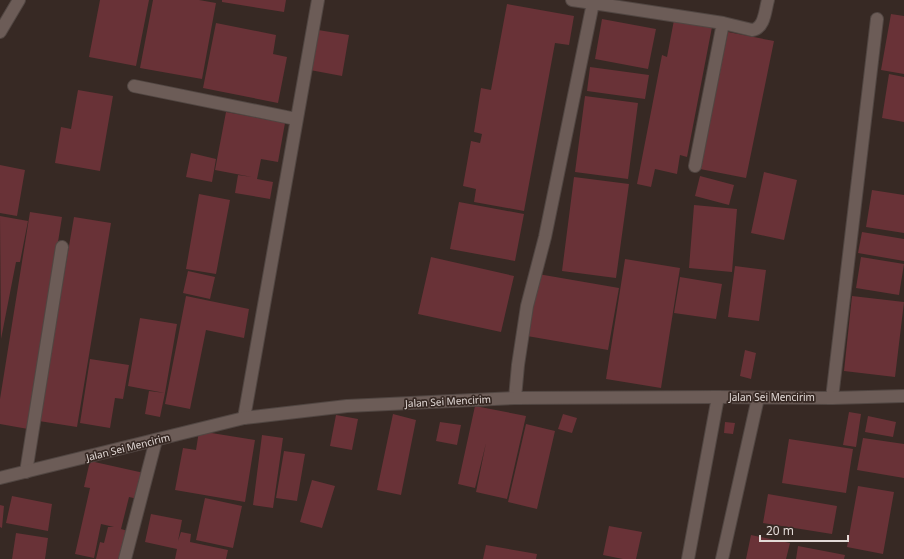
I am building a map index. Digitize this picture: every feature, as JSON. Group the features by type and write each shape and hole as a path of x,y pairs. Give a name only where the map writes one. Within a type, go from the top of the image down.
{"street":[{"path":"0,32 19,0"},
{"path":"244,418 318,0"},
{"path":"572,0 722,23 752,30 757,29 762,24 768,0"},
{"path":"516,398 518,366 527,306 537,262 545,237 592,3"},
{"path":"832,398 877,19"},
{"path":"695,166 722,23"},
{"path":"134,86 296,119"},
{"path":"26,472 62,247"},
{"name":"Jalan Sei Mencirim","path":"0,478 244,418 347,406 516,398 832,398 904,396"},
{"path":"688,559 718,397"},
{"path":"722,559 758,398"},
{"path":"125,559 156,440"}],"building":[{"path":"100,0 149,0 136,66 89,57"},
{"path":"153,0 199,0 216,3 202,79 140,68"},
{"path":"222,0 286,0 284,12 222,2"},
{"path":"507,4 574,16 569,45 555,43 524,211 474,202 476,189 463,186 471,141 480,143 482,134 474,132 481,88 491,90"},
{"path":"891,14 904,16 904,74 881,70"},
{"path":"602,19 656,29 648,69 595,59"},
{"path":"674,20 712,27 687,157 680,155 677,174 655,169 651,187 637,184 662,55 667,57"},
{"path":"216,23 276,35 273,54 287,57 278,103 203,88"},
{"path":"318,30 349,35 342,76 310,70"},
{"path":"728,32 774,41 746,178 700,169"},
{"path":"590,67 649,75 645,99 587,91"},
{"path":"889,74 904,77 904,122 882,118"},
{"path":"78,90 113,96 100,171 55,163 61,127 71,129"},
{"path":"585,96 638,103 628,179 575,172"},
{"path":"226,112 285,123 278,162 261,159 257,179 273,182 270,199 235,193 238,175 252,177 215,170"},
{"path":"191,153 216,159 212,182 186,177"},
{"path":"0,165 25,170 17,216 0,213"},
{"path":"764,172 797,180 784,240 751,233"},
{"path":"700,176 734,185 729,205 695,196"},
{"path":"574,177 629,184 616,278 562,271"},
{"path":"872,190 904,195 904,233 866,227"},
{"path":"199,194 230,200 216,274 186,269"},
{"path":"459,202 524,214 515,261 450,249"},
{"path":"694,205 737,209 732,272 689,268"},
{"path":"30,212 62,217 28,429 0,424 0,399"},
{"path":"0,216 28,221 20,262 16,262 1,339"},
{"path":"74,217 111,223 77,427 39,421"},
{"path":"862,232 904,239 904,261 858,253"},
{"path":"431,257 514,276 501,332 418,314"},
{"path":"861,257 904,264 899,295 856,288"},
{"path":"625,259 680,268 661,388 606,379"},
{"path":"735,266 766,270 759,321 728,317"},
{"path":"188,271 215,277 210,299 183,293"},
{"path":"538,274 619,288 608,350 527,336"},
{"path":"680,277 722,284 716,319 674,313"},
{"path":"186,296 249,309 244,338 206,330 190,409 165,404"},
{"path":"852,296 904,302 895,377 844,371"},
{"path":"140,318 177,324 165,393 128,386"},
{"path":"745,350 756,353 751,379 740,376"},
{"path":"90,359 129,365 123,399 115,398 110,428 80,423"},
{"path":"149,391 165,393 160,417 145,414"},
{"path":"475,406 526,416 507,499 476,492 486,443 475,488 458,484"},
{"path":"849,412 861,414 856,447 843,445"},
{"path":"393,414 416,420 401,495 377,490"},
{"path":"563,414 577,418 572,433 558,429"},
{"path":"336,415 358,419 352,450 330,446"},
{"path":"868,416 896,422 893,437 865,432"},
{"path":"440,422 461,425 457,445 436,441"},
{"path":"725,422 735,423 733,434 724,433"},
{"path":"526,424 555,431 537,509 508,502"},
{"path":"199,431 255,440 245,502 175,490 183,448 196,450"},
{"path":"262,435 283,438 273,508 253,505"},
{"path":"863,438 904,444 904,478 857,470"},
{"path":"789,439 853,449 846,493 782,483"},
{"path":"284,451 305,454 297,501 276,498"},
{"path":"90,461 144,473 138,499 129,497 121,529 128,531 122,559 96,559 100,542 104,543 108,527 114,527 101,524 94,558 75,554 90,488 84,487"},
{"path":"312,480 335,486 322,528 300,522"},
{"path":"858,486 894,492 883,554 847,547"},
{"path":"768,494 837,506 832,534 763,523"},
{"path":"12,496 52,504 48,531 6,523"},
{"path":"205,498 242,506 233,548 196,540"},
{"path":"0,505 4,506 2,528 0,527"},
{"path":"151,514 182,520 178,541 181,532 191,534 190,542 228,550 226,559 175,559 177,549 145,542"},
{"path":"609,526 642,532 636,559 623,559 603,555"},
{"path":"16,533 48,538 45,559 12,559"},
{"path":"751,535 790,543 786,559 746,559"},
{"path":"486,545 537,554 536,559 483,559"},
{"path":"798,546 845,555 844,559 796,559"}]}
